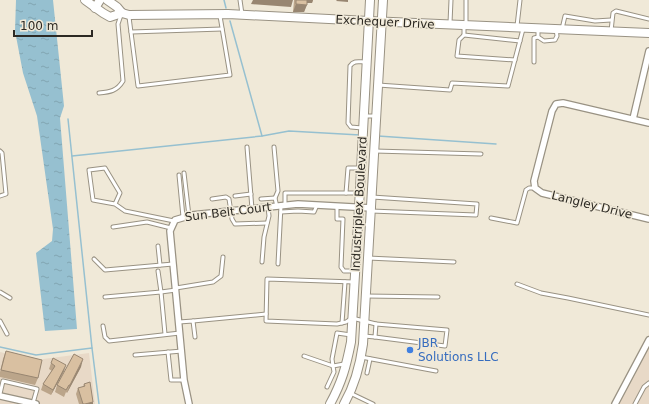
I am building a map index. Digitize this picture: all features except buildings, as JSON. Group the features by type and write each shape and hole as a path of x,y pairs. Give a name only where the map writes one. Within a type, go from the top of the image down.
{"street":[{"name":"Exchequer Drive","path":"85,0 110,17 125,14 242,14 520,28 538,33 559,29 649,33"},
{"path":"95,8 100,0"},
{"path":"107,0 125,14"},
{"name":"Industriplex Boulevard","path":"330,404 343,377 347,364 351,335 360,207 370,0"},
{"name":"Industriplex Boulevard","path":"344,404 359,369 364,336 383,0"},
{"path":"633,119 649,50"},
{"path":"535,188 534,180 552,111 556,104 563,103 649,123"},
{"name":"Langley Drive","path":"535,188 542,193 649,219"},
{"name":"Sun Belt Court","path":"189,404 184,380 170,231 174,221 189,216 268,207 281,208 298,204 360,207 372,210"},
{"path":"615,404 649,340"},
{"path":"0,395 34,404"}],"lane":[{"path":"240,0 242,14"},
{"path":"450,25 451,0"},
{"path":"466,0 464,35 458,40 457,56 515,60"},
{"path":"378,85 450,90 452,83 508,86 520,41 520,0"},
{"path":"611,32 613,13 616,11 649,19"},
{"path":"125,14 131,32 138,86 230,75 219,14"},
{"path":"99,93 114,91 123,81 118,24 125,14"},
{"path":"534,62 534,38 538,33 544,41 555,40 565,16 595,21 612,20"},
{"path":"595,21 596,31"},
{"path":"131,32 222,29"},
{"path":"464,35 520,41"},
{"path":"364,128 351,127 348,123 350,66 355,62 367,62"},
{"path":"365,116 376,116"},
{"path":"247,147 252,209"},
{"path":"274,147 278,191 276,198 281,208"},
{"path":"0,151 2,153 2,173 6,194 0,196"},
{"path":"374,151 481,154"},
{"path":"115,204 120,193 105,168 89,170 93,200 115,204 125,211 166,218 174,221"},
{"path":"346,193 348,168 362,168"},
{"path":"184,173 189,216"},
{"path":"179,175 183,217"},
{"path":"0,183 5,183"},
{"path":"491,218 517,223 526,190 529,188 535,188"},
{"path":"278,264 281,208 285,192 360,193"},
{"path":"235,196 251,194"},
{"path":"212,199 226,197 229,199 232,219 235,224 267,223"},
{"path":"261,199 276,198"},
{"path":"372,198 477,204 476,215 372,210"},
{"path":"337,206 337,219 344,219 341,267 344,271 355,271"},
{"path":"262,262 264,237 269,216 268,207"},
{"path":"113,227 147,222 171,228"},
{"path":"158,246 160,265"},
{"path":"105,297 161,292 213,282 221,276 223,257"},
{"path":"368,258 454,262"},
{"path":"94,259 105,270 173,264"},
{"path":"158,271 165,334"},
{"path":"355,282 267,279 266,321 334,324 346,322 352,318 376,324 447,330 445,346 364,336"},
{"path":"342,322 345,282"},
{"path":"517,284 541,294 568,298 649,315"},
{"path":"0,292 10,298"},
{"path":"366,296 438,297"},
{"path":"179,322 266,314"},
{"path":"0,321 7,334"},
{"path":"193,321 195,337"},
{"path":"334,324 334,330 337,333 332,359 334,372 328,386 337,390"},
{"path":"375,337 376,324"},
{"path":"103,326 105,337 109,341 180,333"},
{"path":"337,333 351,335"},
{"path":"135,355 182,351"},
{"path":"168,352 171,380 184,380"},
{"path":"304,356 333,366 347,364"},
{"path":"361,357 436,371"},
{"path":"367,373 370,359"},
{"path":"334,372 343,377"},
{"path":"0,395 3,381 37,389 34,404"},
{"path":"635,404 644,387 649,383"},
{"path":"350,393 373,404"}],"shaded area":[{"path":"649,345 649,404 619,404"},
{"path":"0,352 36,360 89,353 95,404 0,404"}],"water":[{"path":"16,0 53,0 64,106 60,118 77,329 45,331 36,253 52,241 53,229 37,116 23,73 15,31"}],"waterway":[{"path":"224,0 226,8"},
{"path":"72,156 262,136 230,21"},
{"path":"68,119 92,348"},
{"path":"262,136 289,131 360,135"},
{"path":"378,136 496,144"},
{"path":"0,347 36,355 92,348 99,404"}],"place":[{"name":"JBR Solutions LLC","path":"410,350"}]}
